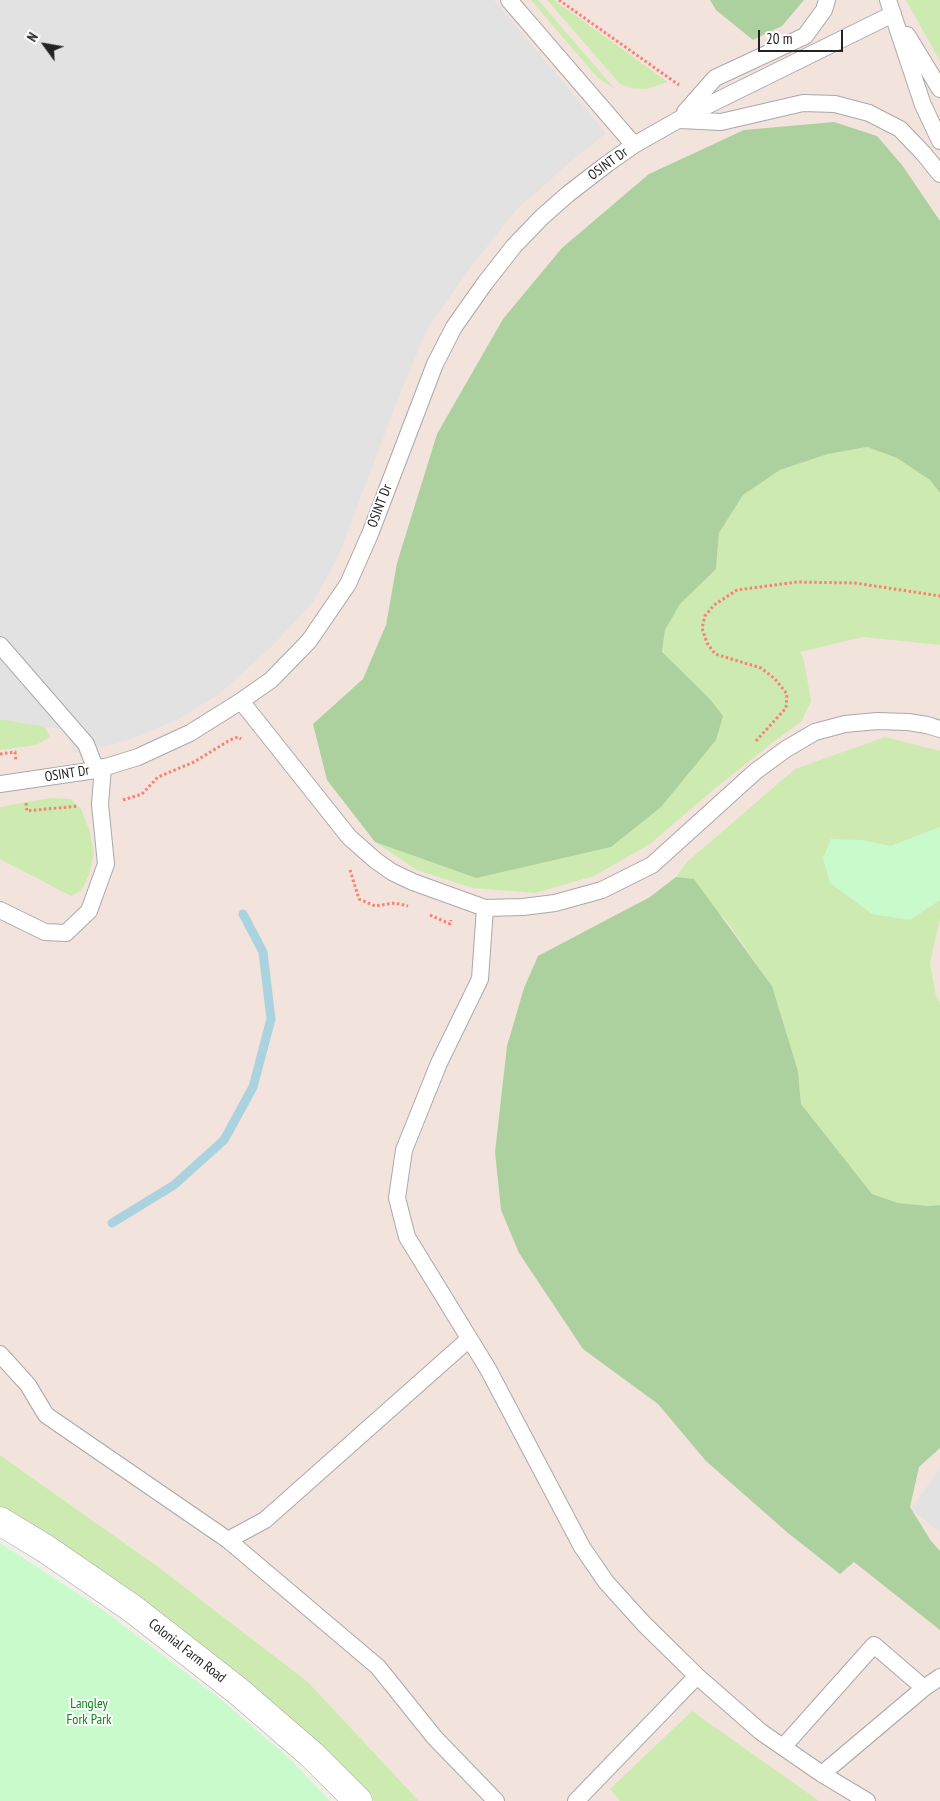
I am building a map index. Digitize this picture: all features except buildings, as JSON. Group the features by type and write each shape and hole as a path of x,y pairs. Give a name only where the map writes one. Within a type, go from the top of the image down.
{"street":[{"name":"Colonial Farm Road","path":"0,1522 46,1549 134,1609 238,1691 305,1749 358,1801"}],"lane":[{"path":"509,0 634,145"},
{"path":"678,120 715,78 805,36 824,10 827,0"},
{"path":"891,7 940,89"},
{"path":"891,7 923,106 940,141"},
{"name":"OSINT Dr","path":"0,784 100,768 138,757 190,733 270,680 309,642 348,584 370,534 435,364 454,327 514,246 542,217 607,164 634,145 891,7"},
{"path":"678,120 721,122 803,103 835,104 869,113 900,129 940,174"},
{"path":"0,646 86,744 100,768 100,804 106,864 89,911 66,933 45,932 0,910"},
{"path":"240,701 349,837 374,860 392,872 413,882 485,908 523,907 555,903 602,890 652,865 756,771 786,749 815,732 845,724 877,721 908,722 940,729"},
{"path":"485,908 480,979 439,1063 404,1150 397,1198 407,1237 488,1369 582,1547 606,1582 644,1624 697,1676 761,1732 822,1774 867,1801"},
{"path":"228,1540 265,1520 469,1339"},
{"path":"0,1354 28,1385 46,1415 228,1540 378,1668 436,1738 496,1801"},
{"path":"783,1747 874,1645 924,1688"},
{"path":"576,1801 697,1676"},
{"path":"822,1774 924,1688 940,1677"}],"path":[{"path":"560,0 679,84"},
{"path":"754,743 786,708 787,694 775,679 761,668 715,654 707,643 702,628 705,616 714,605 737,590 797,582 855,583 940,596"},
{"path":"0,754 14,752 27,811 119,802 142,794 158,777 194,762 230,740 238,737 244,741"},
{"path":"349,868 359,898 375,906 395,904 410,907"},
{"path":"426,912 450,924 457,899"}],"shaded area":[{"path":"0,0 940,0 940,1801 419,1801 308,1682 157,1566 9,1461 0,1457"},
{"path":"0,0 494,0 606,133 516,210 470,268 427,329 396,404 338,557 313,602 270,648 218,695 177,720 126,741 75,753 66,730 0,719"},
{"path":"940,1469 940,1532 911,1509"}],"green space":[{"path":"531,0 538,0 615,89 597,77"},
{"path":"547,0 554,0 668,82 646,89 631,88 620,84"},
{"path":"710,0 804,0 782,26 753,40 716,10"},
{"path":"906,0 940,0 940,61"},
{"path":"834,122 877,136 902,165 940,221 940,493 930,480 897,458 867,447 828,454 780,470 743,495 719,533 716,569 680,604 665,630 662,652 709,698 723,716 716,740 661,807 611,847 476,878 375,842 327,780 313,724 363,679 386,625 397,563 437,434 503,319 562,248 649,174 744,130"},
{"path":"867,447 897,458 930,480 940,493 940,645 863,637 800,652 804,660 811,701 801,722 718,786 650,844 594,876 535,893 473,888 417,870 375,842 476,878 693,766 716,740 709,698 662,653 665,630 680,604 716,569 719,533 743,495 780,470 828,454"},
{"path":"0,719 44,726 50,737 36,745 0,750"},
{"path":"885,737 940,751 940,827 891,846 861,840 910,920 940,900 940,918 930,963 936,996 940,1002 940,1205 928,1206 898,1203 872,1194 801,1104 798,1071 772,986 725,919 676,877 687,862 795,769"},
{"path":"50,798 71,799 81,809 90,832 94,853 89,875 81,891 71,896 0,859 0,807"},
{"path":"940,827 940,900 910,920 872,914 830,883 823,858 831,839 861,840 891,846"},
{"path":"676,877 694,879 772,986 798,1071 801,1104 872,1194 898,1203 928,1206 940,1205 940,1448 919,1467 910,1507 931,1541 940,1551 940,1630 854,1562 840,1574 788,1533 706,1461 658,1404 583,1349 519,1253 501,1210 495,1152 507,1046 524,988 538,956 650,897"},
{"path":"0,1455 157,1566 308,1682 419,1801 374,1801 275,1704 119,1585 0,1508"},
{"name":"Langley Fork Park","path":"0,1543 104,1611 219,1698 291,1760 330,1801 0,1801"},
{"path":"692,1711 819,1801 620,1801 610,1789"}],"waterway":[{"path":"112,1223 174,1185 224,1140 253,1087 271,1019 263,952 243,914"}]}
